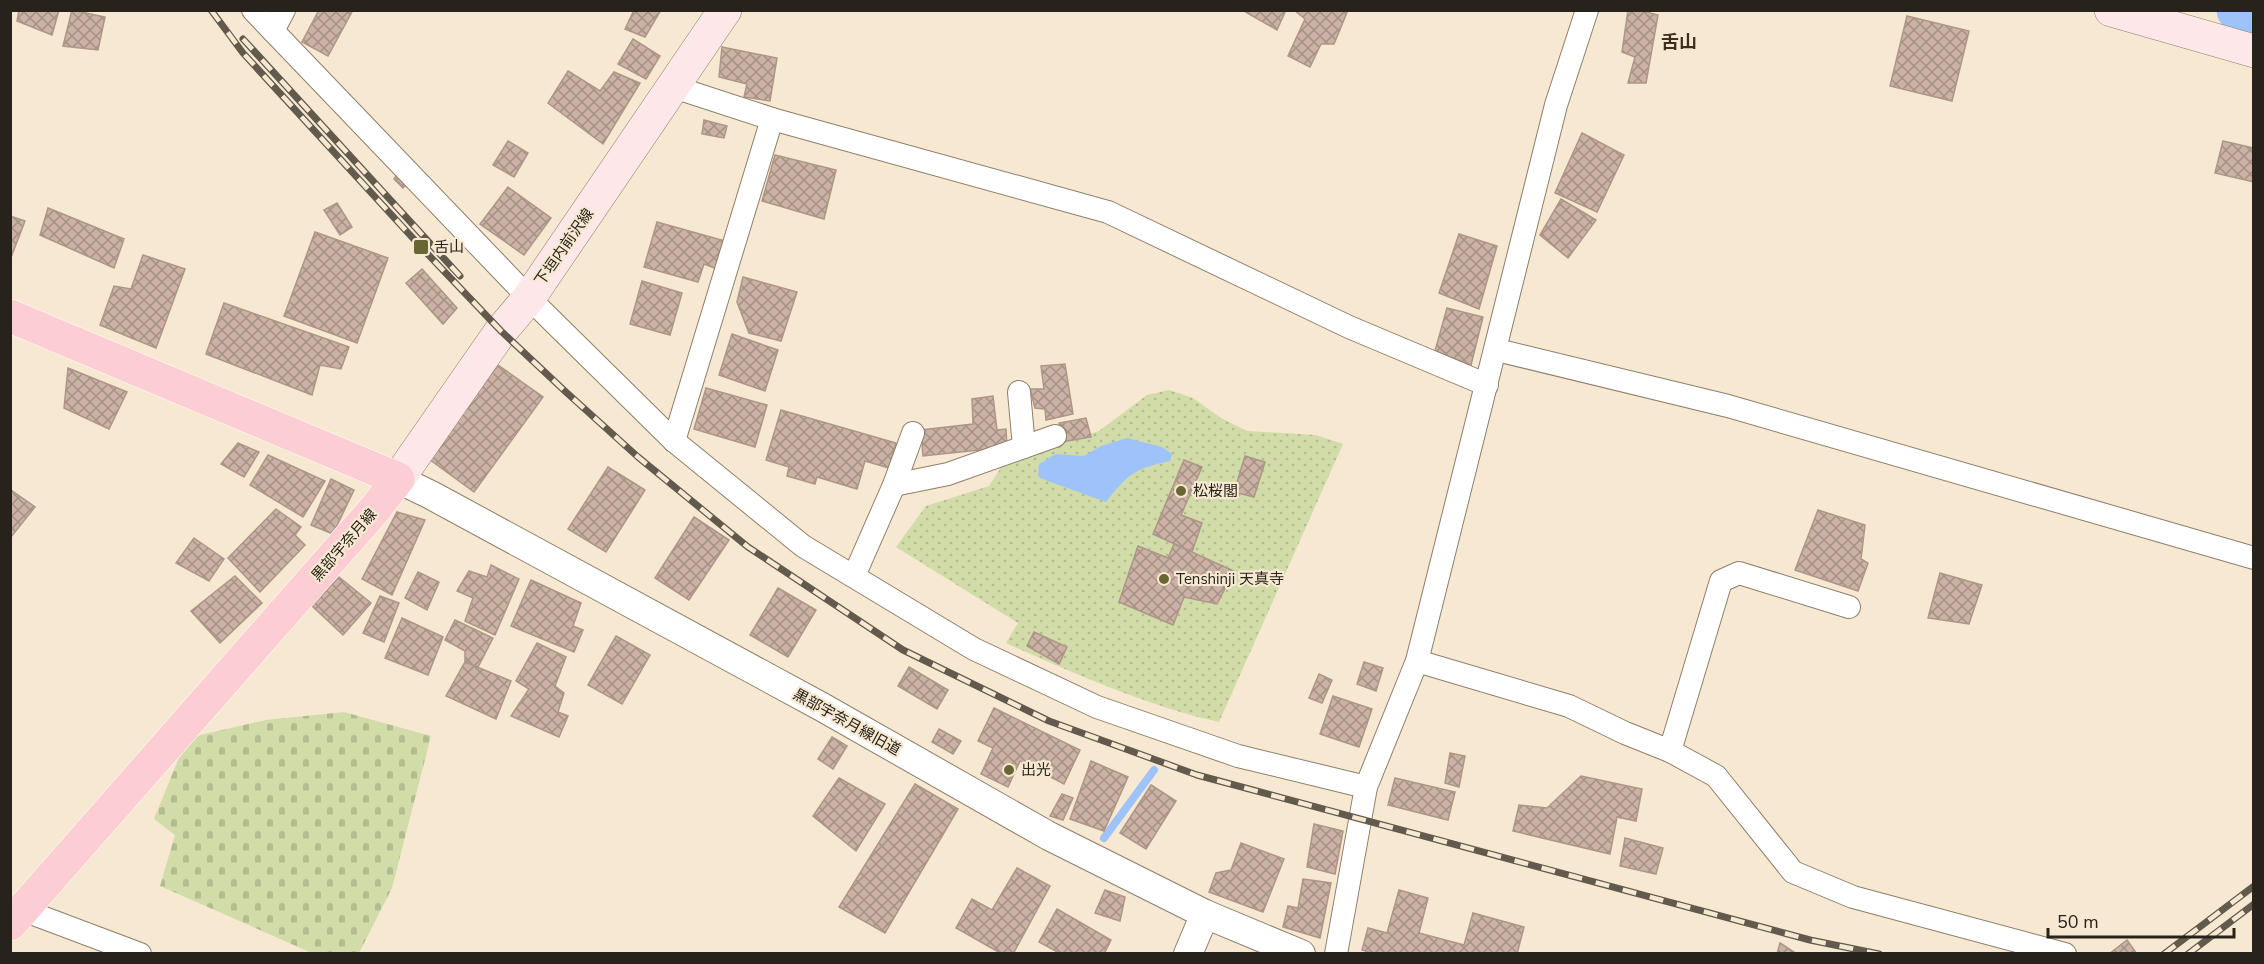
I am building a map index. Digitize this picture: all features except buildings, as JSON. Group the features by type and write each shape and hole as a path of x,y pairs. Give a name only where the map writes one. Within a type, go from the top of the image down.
{"main road":[{"name":"下垣内前沢線","path":"398,479 501,331 529,298 725,10"},
{"path":"2111,10 2253,51"},
{"path":"10,316 398,479"},
{"name":"黒部宇奈月線","path":"15,915 375,509 398,479"}],"street":[{"path":"253,10 529,298 674,441 802,546 974,649 1097,706 1238,756 1366,787"},
{"path":"273,31 284,10"},
{"path":"1336,954 1366,787 1417,661 1497,350 1556,105 1587,10"},
{"path":"674,87 772,119 1108,212 1349,327 1487,385"},
{"path":"674,441 772,119"},
{"path":"1497,350 1728,406 2253,558"},
{"path":"1019,392 1024,447"},
{"path":"854,576 894,485 913,434"},
{"path":"894,485 948,474 1055,436"},
{"name":"黒部宇奈月線旧道","path":"398,479 822,707 1049,836 1204,914 1302,954"},
{"path":"1670,751 1721,581 1739,573 1849,607"},
{"path":"1417,661 1569,706 1625,733 1670,751 1716,776 1793,872 1852,897 2065,954"},
{"path":"1188,954 1204,914"},
{"path":"15,915 140,954"}],"green space":[{"path":"1169,390 1193,398 1221,418 1247,431 1316,435 1343,444 1219,722 1137,698 1006,643 1018,623 896,547 926,506 989,486 1002,466 1038,450 1099,431 1147,395"},
{"path":"344,712 431,736 392,888 359,953 312,953 160,886 175,835 154,819 187,738 266,720"}],"water":[{"path":"1127,438 1162,447 1172,454 1170,461 1133,474 1106,502 1038,476 1039,464 1056,454 1084,456 1101,446"}],"waterway":[{"path":"2239,10 2254,15"},
{"path":"1104,838 1154,770"}],"railway":[{"path":"211,10 243,53 421,247 501,331 567,393 638,457 748,547 903,650 1049,721 1197,775 1810,940 1879,954"},
{"path":"243,39 460,276"},
{"path":"2164,954 2254,886"},
{"path":"2188,954 2254,904"}],"place":[{"name":"舌山","path":"421,247"},
{"name":"松桜閣","path":"1181,491"},
{"name":"Tenshinji 天真寺","path":"1164,579"},
{"name":"出光","path":"1009,770"}],"district":[{"name":"舌山","path":"1679,42"}]}
